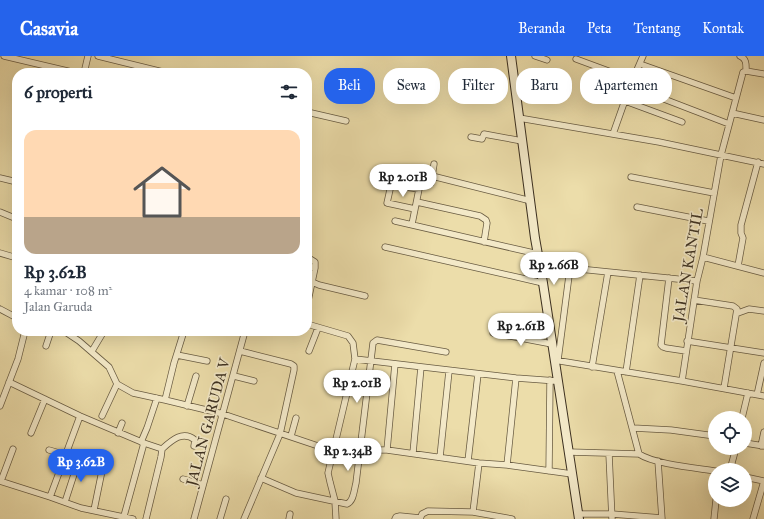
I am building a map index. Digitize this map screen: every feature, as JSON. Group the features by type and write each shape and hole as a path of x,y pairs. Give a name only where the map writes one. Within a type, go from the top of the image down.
{"main road":[{"path":"511,56 535,238 552,344 556,360 553,381 569,452 579,516"}],"street":[{"path":"4,56 55,68"},
{"path":"85,68 88,56"},
{"path":"98,56 147,68"},
{"path":"535,56 547,60"},
{"path":"638,68 643,56"},
{"path":"740,56 743,57 746,62 746,71 764,74"},
{"path":"576,59 600,68"},
{"path":"640,64 736,98"},
{"name":"JALAN KANTIL","path":"682,381 697,280 703,257 708,221 721,155 743,72 746,71"},
{"path":"672,102 729,124"},
{"path":"613,134 624,104"},
{"path":"633,104 682,122"},
{"path":"312,113 346,121"},
{"path":"732,113 764,120"},
{"path":"519,118 613,134 764,164"},
{"path":"471,137 482,139 484,134 522,141"},
{"path":"738,266 743,238 741,233 741,225 758,162"},
{"path":"431,183 434,164"},
{"path":"432,176 531,201"},
{"path":"631,177 714,193"},
{"path":"0,178 12,181"},
{"path":"412,224 419,190 393,185 390,188 387,201 388,204 415,209"},
{"path":"417,202 484,218 487,223 484,242"},
{"path":"637,207 708,221"},
{"path":"0,212 12,217"},
{"path":"395,221 538,254"},
{"path":"385,247 543,283"},
{"path":"0,253 12,257"},
{"path":"703,257 764,272"},
{"path":"312,260 315,262 312,282 365,296"},
{"path":"540,265 697,280"},
{"path":"570,268 556,360 764,396"},
{"path":"592,367 608,272"},
{"path":"626,372 640,275"},
{"path":"669,278 662,345 666,348 686,352"},
{"path":"694,300 736,307 738,313 730,347 724,388"},
{"path":"0,309 12,315"},
{"path":"738,313 749,309 764,311"},
{"path":"312,326 351,338 355,359 328,472 328,478 335,501 336,519"},
{"path":"309,351 318,328"},
{"path":"493,333 552,344"},
{"path":"0,406 18,359 24,336"},
{"path":"46,346 49,336"},
{"path":"71,336 92,351 109,367 117,384 133,393 223,414 324,448 333,450 387,450 572,474"},
{"path":"92,351 101,336"},
{"path":"165,400 183,336"},
{"name":"JALAN GARUDA V","path":"194,519 244,336"},
{"path":"261,478 296,493 347,504 352,500 360,450 373,343 377,340 446,352"},
{"path":"687,340 764,353"},
{"path":"240,351 294,366 280,434 244,519"},
{"path":"177,355 207,361"},
{"path":"355,359 449,371 553,381 549,471"},
{"path":"757,395 764,363"},
{"path":"387,450 395,364"},
{"path":"413,453 421,367"},
{"path":"440,457 449,371"},
{"path":"617,371 639,454"},
{"path":"468,461 478,374"},
{"path":"187,406 196,376"},
{"path":"234,376 254,381"},
{"path":"507,465 516,378"},
{"path":"9,382 80,416 143,443 162,449"},
{"path":"102,416 117,384"},
{"path":"744,411 748,393"},
{"path":"124,516 147,428 157,398"},
{"path":"31,433 45,399"},
{"path":"50,497 80,416"},
{"path":"291,436 296,418"},
{"path":"118,432 122,423"},
{"path":"633,428 671,430 708,435"},
{"path":"752,444 763,446 764,432"},
{"path":"146,519 162,449 173,439 184,435 196,440 194,446"},
{"path":"13,449 0,481 82,508 118,517 124,516 133,519"},
{"path":"49,450 66,455"},
{"path":"569,452 639,454 658,461 708,470"},
{"path":"609,454 612,516"},
{"path":"65,502 79,459 83,457 94,460 102,463 103,466 94,510"},
{"path":"579,516 662,519 658,461"},
{"path":"473,512 478,463"},
{"path":"752,478 764,481 753,519"},
{"path":"183,479 203,485"},
{"path":"220,519 226,499"},
{"path":"714,519 715,507"},
{"path":"395,519 396,517 400,516 420,519 422,514 428,511 473,512 490,518 512,519"}]}
